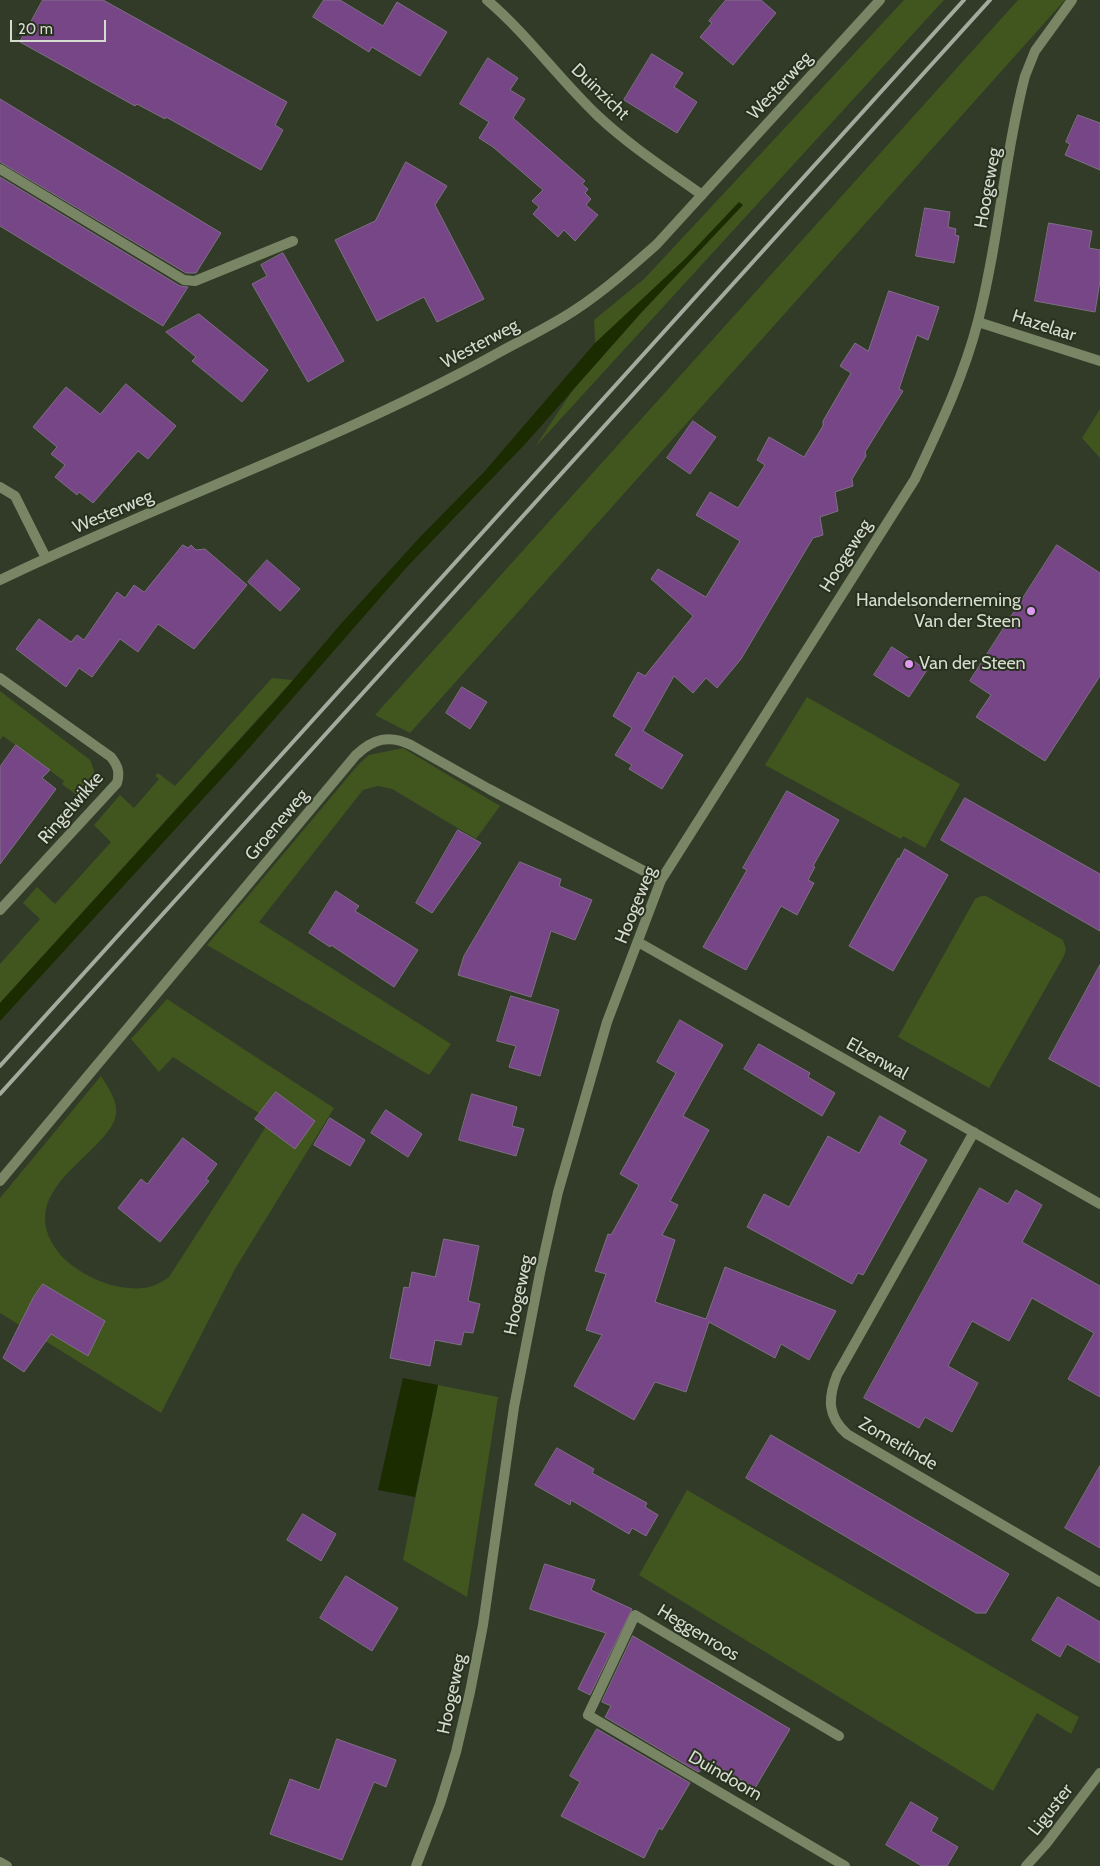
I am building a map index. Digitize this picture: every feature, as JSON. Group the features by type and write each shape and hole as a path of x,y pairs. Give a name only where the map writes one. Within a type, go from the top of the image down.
{"street":[{"name":"Duinzicht","path":"487,0 514,23 598,116 639,150 702,195"},
{"name":"Westerweg","path":"0,580 46,558 327,438 451,378 574,311 617,279 657,244 880,0"},
{"name":"Hoogeweg","path":"416,1866 440,1804 456,1752 470,1692 483,1626 520,1373 558,1192 607,1022 661,880 914,479 955,391 978,322 1025,76 1040,44 1072,0"},
{"path":"0,169 184,280 195,281 292,241"},
{"name":"Hazelaar","path":"978,322 1100,361"},
{"path":"0,487 15,496 46,558"},
{"name":"Ringelwikke","path":"0,678 111,757 118,766 119,776 116,783 0,910"},
{"name":"Groeneweg","path":"0,1181 356,756 378,740 388,738 400,739 411,744 489,790 661,880"},
{"name":"Elzenwal","path":"638,942 1100,1204"},
{"name":"Zomerlinde","path":"974,1132 837,1375 830,1403 832,1416 838,1426 847,1434 1100,1582"},
{"name":"Heggenroos","path":"588,1715 635,1615 839,1736"},
{"name":"Duindoorn","path":"588,1715 845,1866"},
{"name":"Liguster","path":"1026,1866 1046,1844 1100,1773"},
{"path":"0,1862 7,1866"}],"shaded area":[{"path":"904,0 944,0 535,447 596,355 594,320 644,279"},
{"path":"1018,0 1065,0 410,733 375,715"},
{"path":"739,202 743,205 641,313 527,442 406,568 243,755 0,1021 0,1003 276,700 339,626 421,536 484,472 595,343 686,258"},
{"path":"1100,409 1100,458 1082,438"},
{"path":"272,678 293,680 0,1003 0,964 40,919 23,903 37,887 55,904 111,842 94,825 120,795 134,808 159,779 155,776 158,773 175,786"},
{"path":"0,691 90,760 94,771 94,781 83,800 62,784 64,781 3,736 0,740"},
{"path":"807,697 960,784 925,848 903,836 901,839 765,765"},
{"path":"403,748 500,806 476,839 392,789 378,786 363,790 259,922 451,1044 429,1075 207,945 358,765 369,755"},
{"path":"986,896 1063,940 1066,949 1064,956 989,1088 898,1037 975,899"},
{"path":"167,999 334,1108 235,1269 161,1413 0,1313 0,1198 101,1076 114,1099 115,1118 104,1137 74,1166 54,1190 48,1203 45,1217 48,1233 56,1249 68,1262 85,1274 111,1285 140,1288 152,1286 169,1277 267,1125 266,1118 173,1057 159,1072 131,1039"},
{"path":"403,1378 438,1385 415,1497 378,1490"},
{"path":"438,1385 498,1397 467,1597 403,1560"},
{"path":"687,1490 1079,1717 1071,1734 1037,1713 993,1791 639,1575"}],"building":[{"path":"43,0 103,0 287,102 275,125 283,130 261,170 166,117 165,119 137,104 135,106 20,42"},
{"path":"324,0 340,0 383,26 397,2 447,32 420,76 372,47 369,52 313,17"},
{"path":"726,0 761,0 776,13 733,65 700,37 712,23 709,21"},
{"path":"652,54 683,73 674,87 697,102 677,133 624,100"},
{"path":"488,58 518,78 510,90 525,99 513,118 585,181 582,184 588,189 585,193 591,199 586,205 598,215 575,241 564,230 558,237 533,214 539,207 532,201 543,190 493,147 479,138 489,122 460,104"},
{"path":"0,99 221,233 196,273 186,273 0,162"},
{"path":"1078,115 1100,123 1100,170 1065,155 1070,144 1066,142"},
{"path":"406,162 447,186 435,205 484,299 437,322 424,297 377,321 335,240 375,221"},
{"path":"0,177 180,286 188,287 163,326 0,226"},
{"path":"925,208 950,212 948,227 956,229 955,235 959,236 954,263 916,256"},
{"path":"1049,223 1092,231 1089,248 1100,250 1100,281 1095,312 1035,301"},
{"path":"283,253 344,361 308,382 252,284 267,276 261,265"},
{"path":"889,291 939,307 928,340 917,335 899,389 903,391 865,452 866,456 852,479 853,486 835,492 838,511 820,517 823,535 813,538 741,659 717,688 706,678 693,693 674,676 643,731 683,755 662,789 629,769 632,765 615,755 632,728 613,716 638,672 645,676 693,616 651,579 658,569 706,597 740,541 696,515 710,492 738,508 765,465 757,460 769,437 804,457 851,373 840,366 855,343 868,351"},
{"path":"199,314 268,370 242,402 192,361 196,357 166,332"},
{"path":"126,384 176,426 148,459 138,451 93,503 79,492 77,495 55,477 65,465 51,454 57,447 33,427 66,387 100,414"},
{"path":"693,421 716,437 690,474 667,458"},
{"path":"183,545 188,548 191,545 196,550 205,549 247,585 194,649 158,624 138,652 120,639 92,677 79,668 66,687 16,649 39,619 71,642 77,635 84,640 117,592 125,598 134,585 144,592"},
{"path":"1057,545 1100,573 1100,676 1045,761 976,717 991,695 970,681"},
{"path":"267,560 300,589 280,611 248,582"},
{"path":"892,647 927,670 909,697 874,675"},
{"path":"462,687 487,702 470,729 446,713"},
{"path":"16,745 50,770 42,778 56,789 0,864 0,767"},
{"path":"787,791 839,820 813,866 815,867 808,880 814,883 797,915 781,906 746,970 703,947 747,870 743,868"},
{"path":"965,798 1100,874 1100,931 941,840"},
{"path":"458,830 481,843 432,913 416,903"},
{"path":"905,849 948,875 893,971 849,946 898,858"},
{"path":"520,862 561,879 559,886 592,900 575,940 551,931 531,997 458,975 464,956"},
{"path":"336,891 359,906 355,911 418,950 394,987 331,945 330,947 309,933"},
{"path":"1100,965 1100,1087 1049,1059"},
{"path":"511,996 559,1010 540,1076 509,1067 516,1046 497,1041"},
{"path":"680,1020 723,1045 683,1116 709,1130 670,1201 678,1205 662,1235 675,1240 655,1302 706,1319 725,1267 836,1311 809,1360 781,1344 775,1358 709,1322 686,1392 655,1382 634,1420 574,1386 602,1335 586,1330 606,1274 595,1271 608,1234 611,1235 639,1185 620,1174 676,1073 657,1062"},
{"path":"759,1044 810,1073 808,1077 835,1093 822,1116 744,1069"},
{"path":"276,1092 315,1121 295,1149 255,1119"},
{"path":"472,1094 517,1107 512,1126 524,1129 516,1156 459,1140"},
{"path":"386,1110 422,1134 408,1157 371,1133"},
{"path":"880,1116 906,1131 899,1144 927,1160 863,1275 858,1273 852,1284 747,1227 764,1194 789,1207 828,1136 859,1153"},
{"path":"330,1118 365,1140 350,1166 314,1145"},
{"path":"183,1138 217,1164 206,1179 209,1181 160,1242 118,1208 141,1179 147,1184"},
{"path":"980,1188 1008,1204 1016,1190 1042,1205 1022,1242 1100,1286 1100,1397 1068,1379 1094,1333 1032,1298 1009,1341 972,1321 948,1366 978,1383 952,1432 925,1417 919,1428 864,1398"},
{"path":"444,1239 479,1246 468,1301 480,1304 473,1333 464,1332 461,1345 435,1340 430,1366 390,1358 404,1287 409,1288 412,1272 435,1277"},
{"path":"43,1284 105,1321 88,1356 51,1334 24,1372 3,1358 33,1298"},
{"path":"771,1435 1009,1574 986,1613 976,1613 746,1478"},
{"path":"557,1448 594,1469 592,1473 647,1503 645,1507 658,1515 646,1536 632,1528 629,1534 571,1500 570,1505 535,1485"},
{"path":"1100,1466 1100,1548 1065,1528"},
{"path":"303,1514 336,1534 321,1561 287,1540"},
{"path":"545,1564 595,1580 591,1590 632,1609 590,1695 578,1689 606,1633 530,1609"},
{"path":"346,1576 398,1608 372,1651 320,1618"},
{"path":"1058,1597 1100,1622 1100,1663 1067,1644 1060,1657 1032,1640"},
{"path":"633,1636 790,1729 755,1788 714,1764 698,1772 605,1717 611,1706 602,1702"},
{"path":"597,1729 690,1783 662,1830 659,1828 644,1858 561,1816 580,1782 570,1776"},
{"path":"337,1739 396,1760 386,1787 374,1782 342,1860 270,1834 290,1779 319,1790"},
{"path":"911,1802 938,1818 931,1831 958,1847 947,1866 922,1866 886,1845"}],"railway":[{"path":"0,1066 964,0"},
{"path":"0,1094 990,0"}],"place":[{"name":"Handelsonderneming Van der Steen","path":"1031,611"},
{"name":"Van der Steen","path":"909,664"}]}
